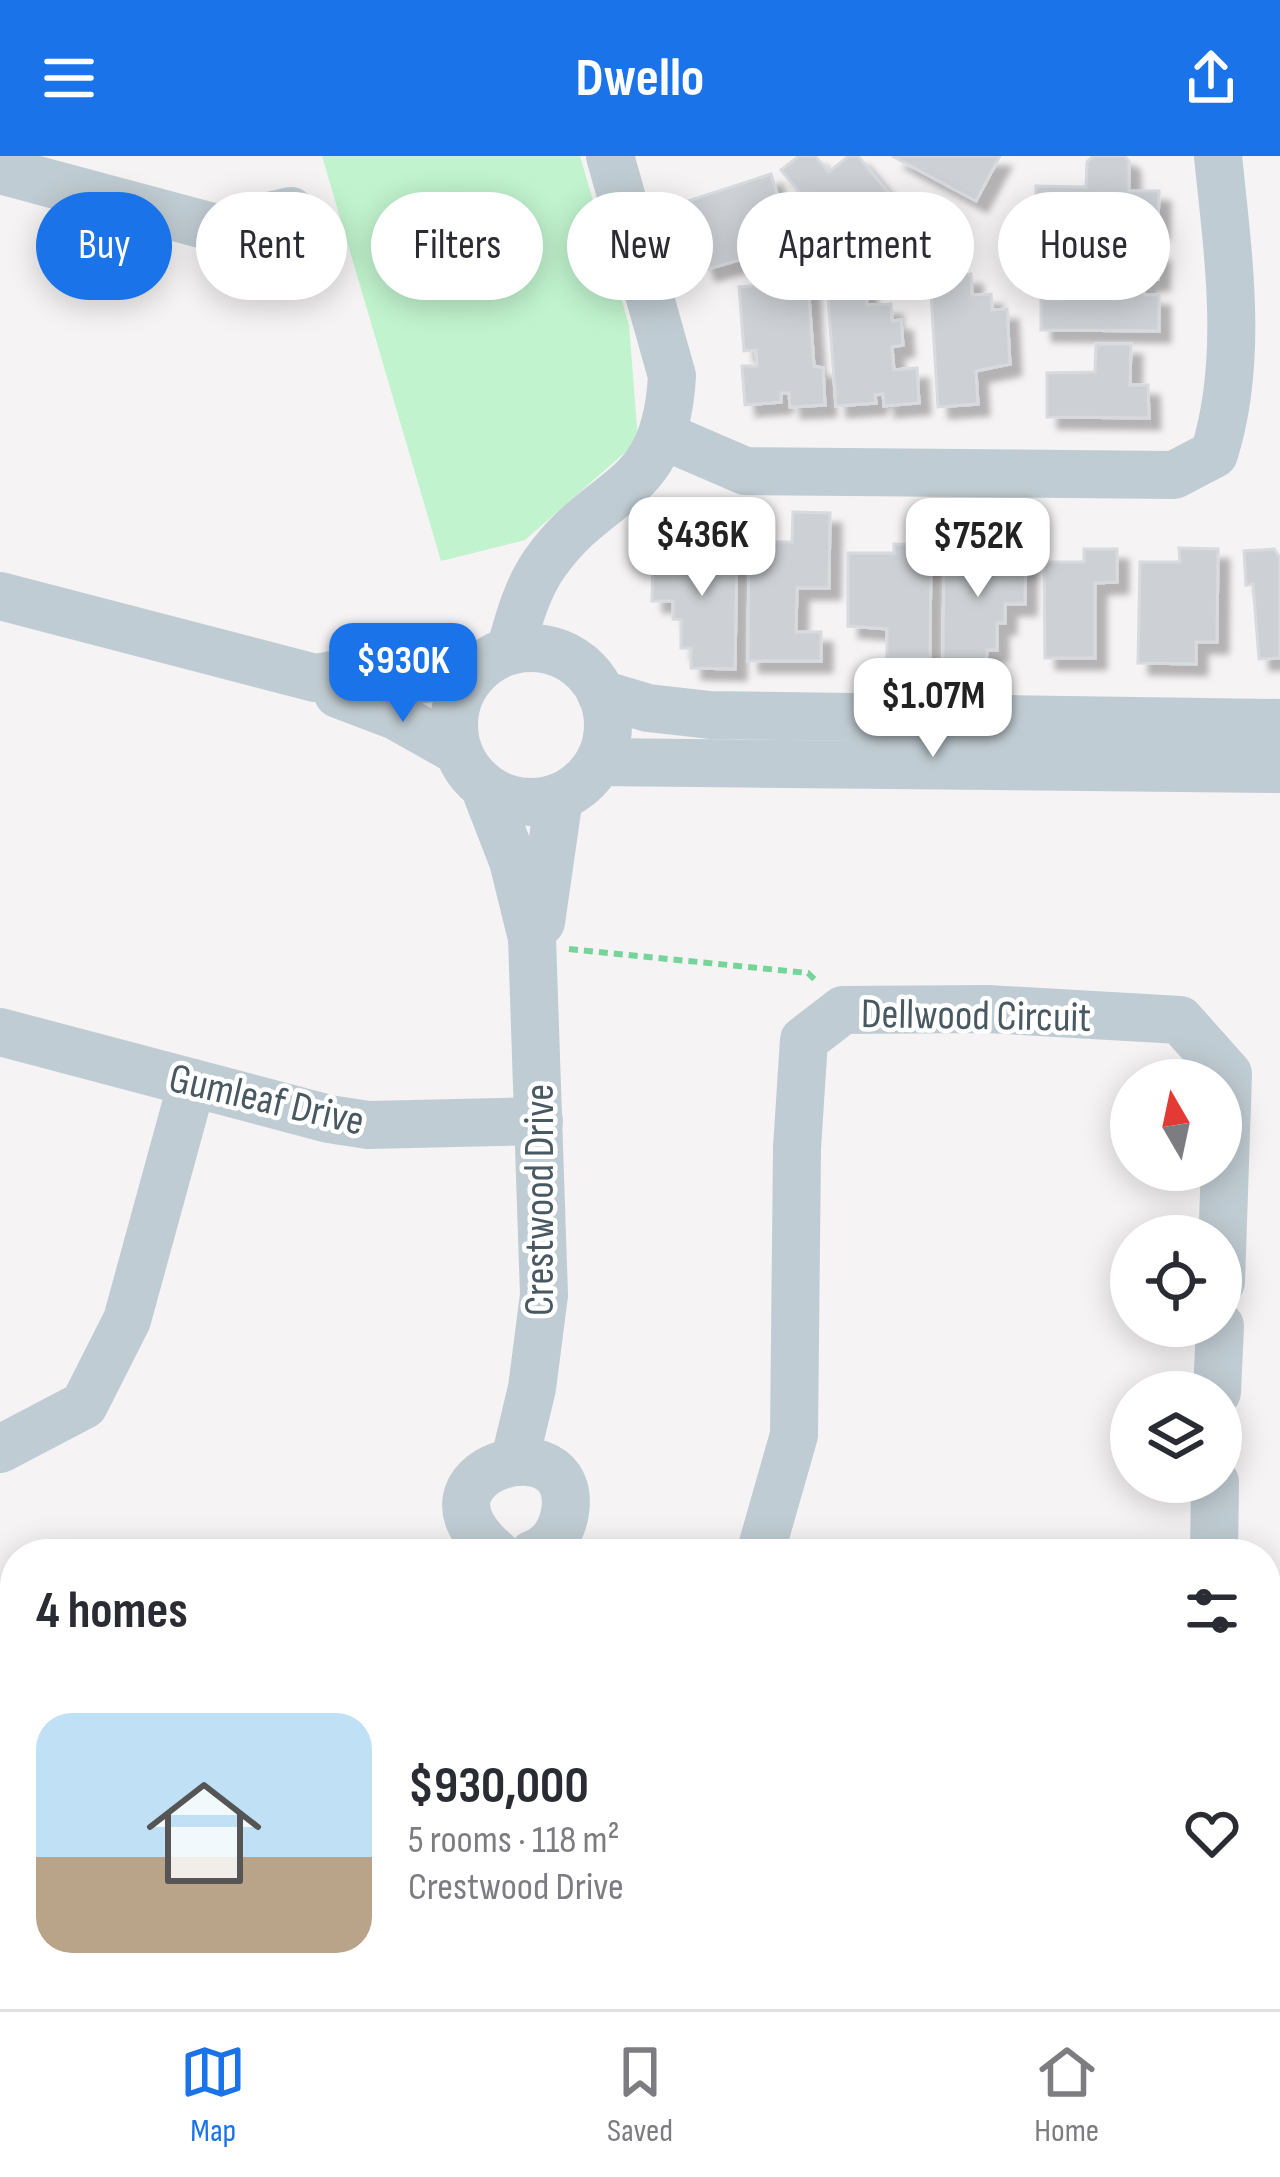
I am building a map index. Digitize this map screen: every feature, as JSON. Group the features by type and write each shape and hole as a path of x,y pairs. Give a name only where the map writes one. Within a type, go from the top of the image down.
{"street":[{"path":"471,768 456,706 493,661 536,577 639,476 664,436 672,376 610,156"},
{"path":"664,436 746,471 1174,475 1214,454 1230,403 1229,277 1218,156"},
{"path":"0,170 196,223"},
{"path":"315,678 327,690 396,716 520,800 559,797 576,788 599,762 608,735 554,600 566,543"},
{"path":"0,596 315,678 338,674 391,684 536,648 648,708 710,715 1280,723"},
{"path":"599,762 1280,770"},
{"name":"Crestwood Drive","path":"471,768 513,861 532,942 544,1295 532,1388 515,1459"},
{"name":"Crestwood Drive","path":"532,942 542,921 559,797"},
{"name":"Dellwood Circuit","path":"764,1539 794,1435 796,1148 804,1040 842,1010 987,1009 1180,1020 1228,1074 1223,1215"},
{"name":"Gumleaf Drive","path":"0,1032 368,1125 539,1121"},
{"path":"0,1449 84,1405 127,1320 192,1083"},
{"path":"497,1539 467,1510 472,1485 490,1466 515,1459 538,1462 558,1478 566,1508 557,1537 550,1539"},
{"path":"1214,1539 1215,1503"}],"path":[{"path":"532,942 808,973 842,1010"}],"green space":[{"path":"322,156 580,156 590,192 567,192 567,300 622,300 629,325 638,441 525,540 441,561 347,241 347,192 333,192"}],"building":[{"path":"799,156 815,156 829,172 849,156 858,156 888,192 799,192 781,170"},
{"path":"892,156 1000,156 976,201 974,192 959,192"},
{"path":"1093,156 1124,156 1129,161 1129,191 1159,192 1036,192 1036,186 1086,187 1087,162"},
{"path":"771,174 777,192 737,192 737,261 713,268 713,193"},
{"path":"991,294 992,310 1007,309 1010,364 976,371 978,404 938,407 931,300 974,300 974,295"},
{"path":"740,300 809,300 814,366 823,368 825,405 790,407 789,393 781,393 781,402 745,405 742,366 757,366 756,350 744,351"},
{"path":"828,300 891,304 892,321 901,320 903,345 892,347 894,370 917,368 919,403 884,406 883,394 875,395 876,403 836,406"},
{"path":"1041,300 1159,300 1159,331 1041,330"},
{"path":"1096,344 1131,344 1130,385 1148,385 1149,418 1047,417 1047,373 1095,372"},
{"path":"793,512 830,513 829,588 797,588 796,632 821,632 821,661 748,661 749,542 792,542"},
{"path":"697,540 737,540 735,669 691,668 691,648 681,648 681,620 673,619 673,601 652,601 653,552 697,552"},
{"path":"944,543 982,543 982,554 1026,554 1025,604 1005,604 1005,623 997,623 997,650 987,650 986,665 943,665"},
{"path":"894,544 931,545 930,657 887,657 887,629 848,626 848,553 894,553"},
{"path":"1179,548 1218,549 1217,642 1196,642 1196,664 1138,663 1140,562 1180,562"},
{"path":"1084,549 1117,549 1117,582 1095,583 1095,658 1045,658 1044,562 1084,562"},
{"path":"1274,549 1280,558 1280,658 1259,659 1253,584 1246,585 1244,551"}]}
